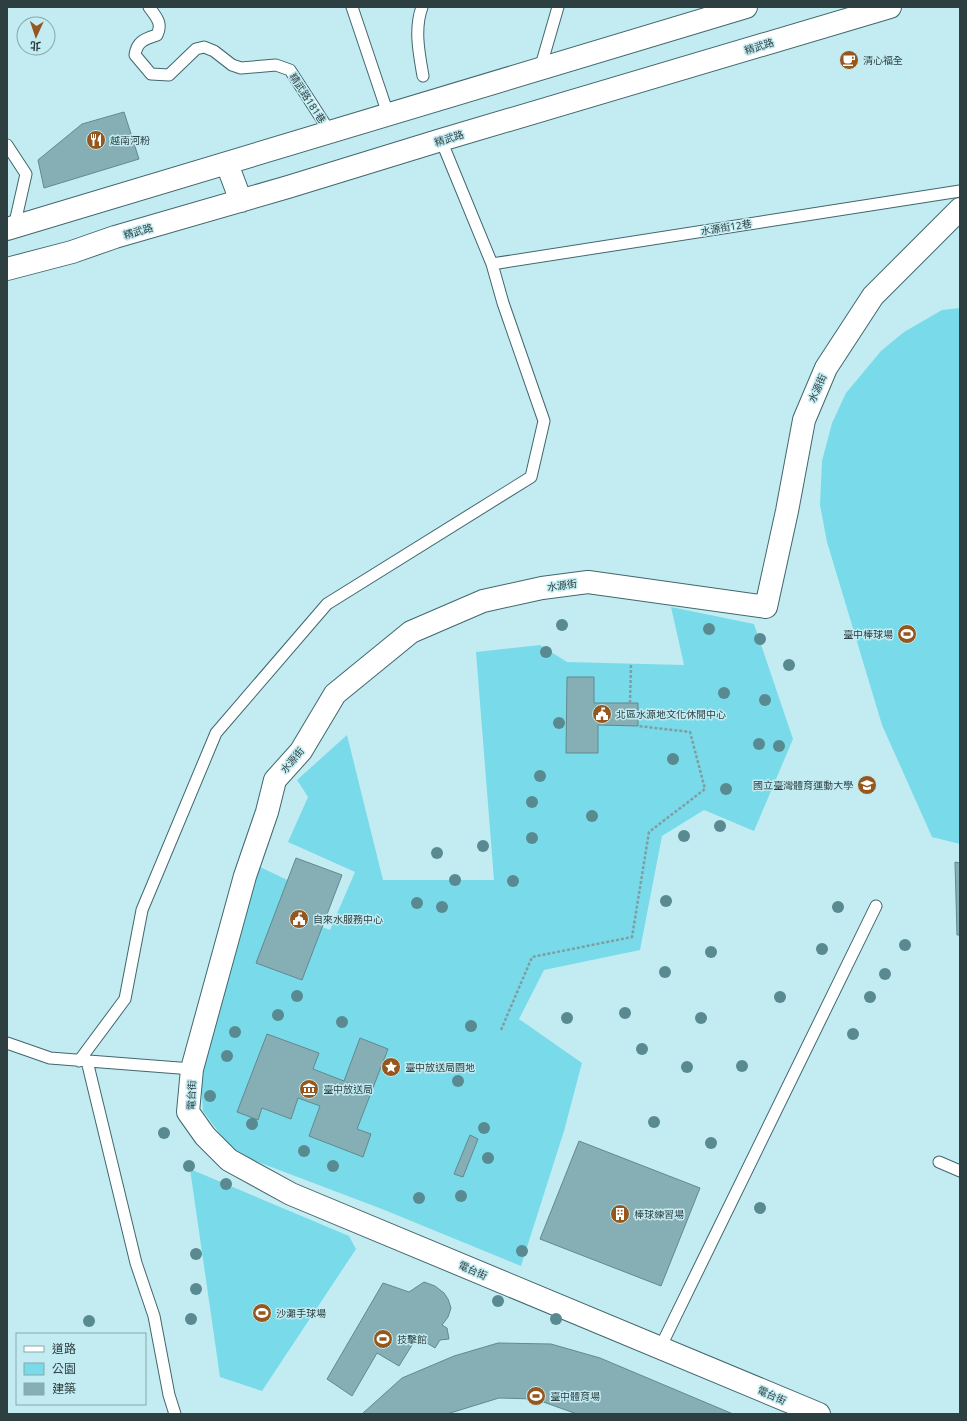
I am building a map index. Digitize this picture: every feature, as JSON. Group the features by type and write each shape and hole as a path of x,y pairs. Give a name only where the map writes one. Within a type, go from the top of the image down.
{"street":[{"path":"11,228 746,7"},
{"name":"精武路","path":"7,269 72,252 864,11 890,7"},
{"path":"227,164 241,200"},
{"name":"水源街","path":"192,1069 245,876 267,812 275,780 301,751 335,694 411,632 483,602 542,588 588,582 766,607 787,511 804,420 826,368 873,296 960,209"},
{"name":"電台街","path":"192,1069 188,1112 205,1136 229,1160 290,1194 819,1414"}],"lane":[{"name":"精武路181巷","path":"149,7 160,23 160,29 157,35 140,41 136,48 135,55 151,74 169,75 196,49 204,47 214,51 232,65 241,68 276,65 290,70 330,132"},
{"path":"352,7 388,114"},
{"path":"422,7 419,16 418,46 423,76"},
{"path":"540,69 558,7"},
{"path":"175,1414 169,1395 154,1316 136,1263 83,1061 125,999 142,910 216,733 328,604 531,477 544,421 503,303 492,264 441,140"},
{"path":"7,145 26,174 11,228"},
{"name":"水源街12巷","path":"492,264 960,190"},
{"path":"660,1348 876,906"},
{"path":"7,1043 50,1058 192,1069"},
{"path":"939,1162 960,1171"}],"path":[{"path":"630,703 631,664"},
{"path":"501,1030 532,957 632,937 649,832 705,789 690,732 638,726"}],"green space":[{"name":"臺中棒球場","path":"960,308 960,844 932,837 882,725 827,542 820,505 822,461 832,423 846,393 881,351 904,332 942,310"},
{"path":"671,607 754,624 793,739 754,831 704,810 662,836 640,950 544,970 519,1019 582,1063 564,1131 521,1266 382,1209 234,1153 203,1111 200,1070 258,866 302,887 320,926 330,930 355,872 288,842 308,797 297,780 347,735 383,880 494,880 476,652 540,645 567,662 684,665"},
{"name":"沙灘手球場","path":"190,1169 349,1236 356,1249 262,1391 220,1377"}],"building":[{"path":"124,112 139,159 44,188 38,160 82,124"},
{"name":"北區水源地文化休閒中心","path":"567,677 594,677 594,703 638,703 638,726 598,725 598,753 566,753"},
{"name":"自來水服務中心","path":"296,858 342,875 302,980 256,963"},
{"path":"955,862 960,863 960,935 957,935"},
{"name":"臺中放送局","path":"267,1034 319,1053 313,1069 344,1081 360,1038 388,1049 357,1129 371,1134 363,1157 309,1136 320,1106 298,1098 291,1119 262,1108 258,1120 237,1112"},
{"path":"470,1135 478,1139 463,1177 454,1174"},
{"name":"棒球練習場","path":"579,1141 700,1188 661,1286 540,1239"},
{"name":"技擊館","path":"424,1282 435,1286 444,1293 448,1299 451,1308 448,1317 442,1325 447,1328 449,1339 440,1340 435,1348 417,1337 399,1366 377,1353 352,1396 327,1379 383,1283 409,1292"},
{"name":"臺中體育場","path":"498,1343 551,1344 600,1358 733,1414 577,1414 535,1399 499,1398 447,1414 362,1414 402,1378 454,1356"}],"place":[{"name":"清心福全","path":"849,60"},
{"name":"越南河粉","path":"96,140"},
{"name":"臺中棒球場","path":"907,634"},
{"name":"北區水源地文化休閒中心","path":"602,714"},
{"name":"國立臺灣體育運動大學","path":"867,785"},
{"name":"自來水服務中心","path":"299,919"},
{"name":"臺中放送局園地","path":"391,1067"},
{"name":"臺中放送局","path":"309,1089"},
{"name":"棒球練習場","path":"620,1214"},
{"name":"沙灘手球場","path":"262,1313"},
{"name":"技擊館","path":"383,1339"},
{"name":"臺中體育場","path":"536,1396"}]}
